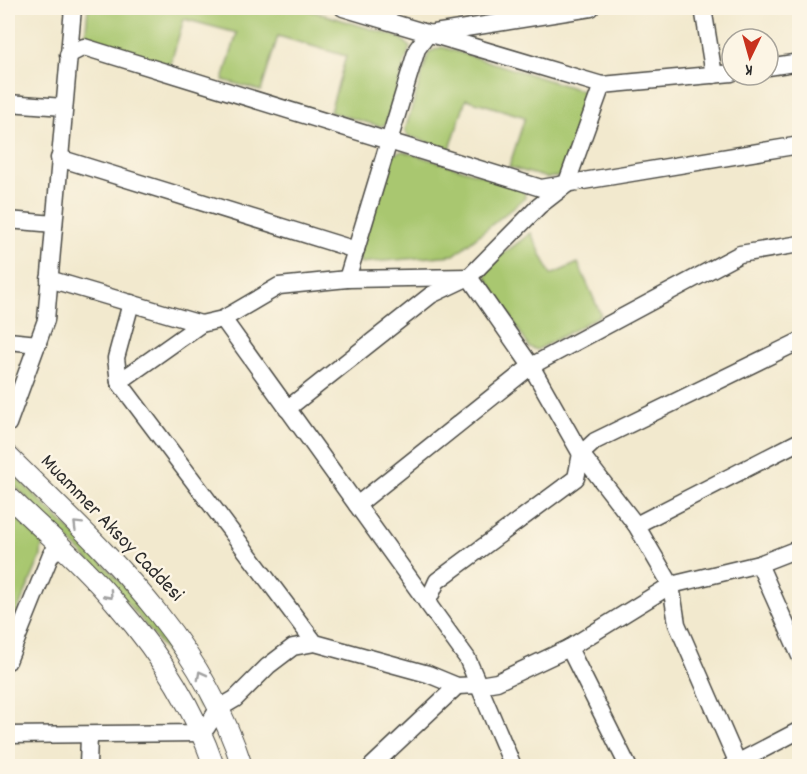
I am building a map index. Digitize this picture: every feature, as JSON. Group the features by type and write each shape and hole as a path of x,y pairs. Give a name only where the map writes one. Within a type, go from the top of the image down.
{"main road":[{"name":"Muammer Aksoy Caddesi","path":"8,456 131,579 157,610 195,665 218,709 242,766"},
{"path":"8,496 106,592 136,628 175,685 201,733 214,766"}],"street":[{"path":"8,424 46,320 73,8"},
{"path":"343,8 602,85 720,74"},
{"path":"347,279 417,49 428,34 591,8"},
{"path":"703,8 714,75"},
{"path":"68,55 84,47 541,188 800,145"},
{"path":"780,65 800,62"},
{"path":"287,409 431,295 469,277 539,206 566,184 602,85"},
{"path":"8,103 64,107"},
{"path":"59,159 356,250"},
{"path":"8,220 54,224"},
{"path":"357,505 531,366 740,254 800,244"},
{"path":"119,382 201,324 223,319 279,286 347,279 469,277"},
{"path":"469,277 531,366 581,454 636,525 671,585 677,624 736,765 800,730"},
{"path":"49,279 201,324"},
{"path":"131,303 116,358 119,382 315,643"},
{"path":"223,319 467,658 513,766"},
{"path":"427,603 437,581 576,478 581,454 596,441 800,340"},
{"path":"8,341 38,344"},
{"path":"636,525 800,441"},
{"path":"8,661 13,630 51,554 61,548"},
{"path":"8,735 201,733 207,728 218,709 235,699 268,666 293,647 315,643 428,674 457,686 497,681 569,648 671,585 759,564 800,548"},
{"path":"759,564 800,656"},
{"path":"569,648 628,766"},
{"path":"372,766 457,686"},
{"path":"88,766 89,735"}],"green space":[{"path":"88,8 302,8 401,38 410,47 385,125 379,126 330,112 346,56 278,36 261,91 223,80 237,33 184,19 170,65 85,40"},
{"path":"442,47 583,91 589,99 561,176 547,178 509,167 525,117 466,99 450,149 408,136 405,130 429,52"},
{"path":"402,151 524,188 525,198 454,255 361,263 358,258 391,155"},
{"path":"531,233 551,275 578,263 601,315 537,350 529,347 486,277 490,264"},
{"path":"8,469 93,553 134,598 175,652 205,705 199,708 173,662 151,632 92,564 8,479"},
{"path":"8,510 42,543 41,556 13,621 8,622"}]}
